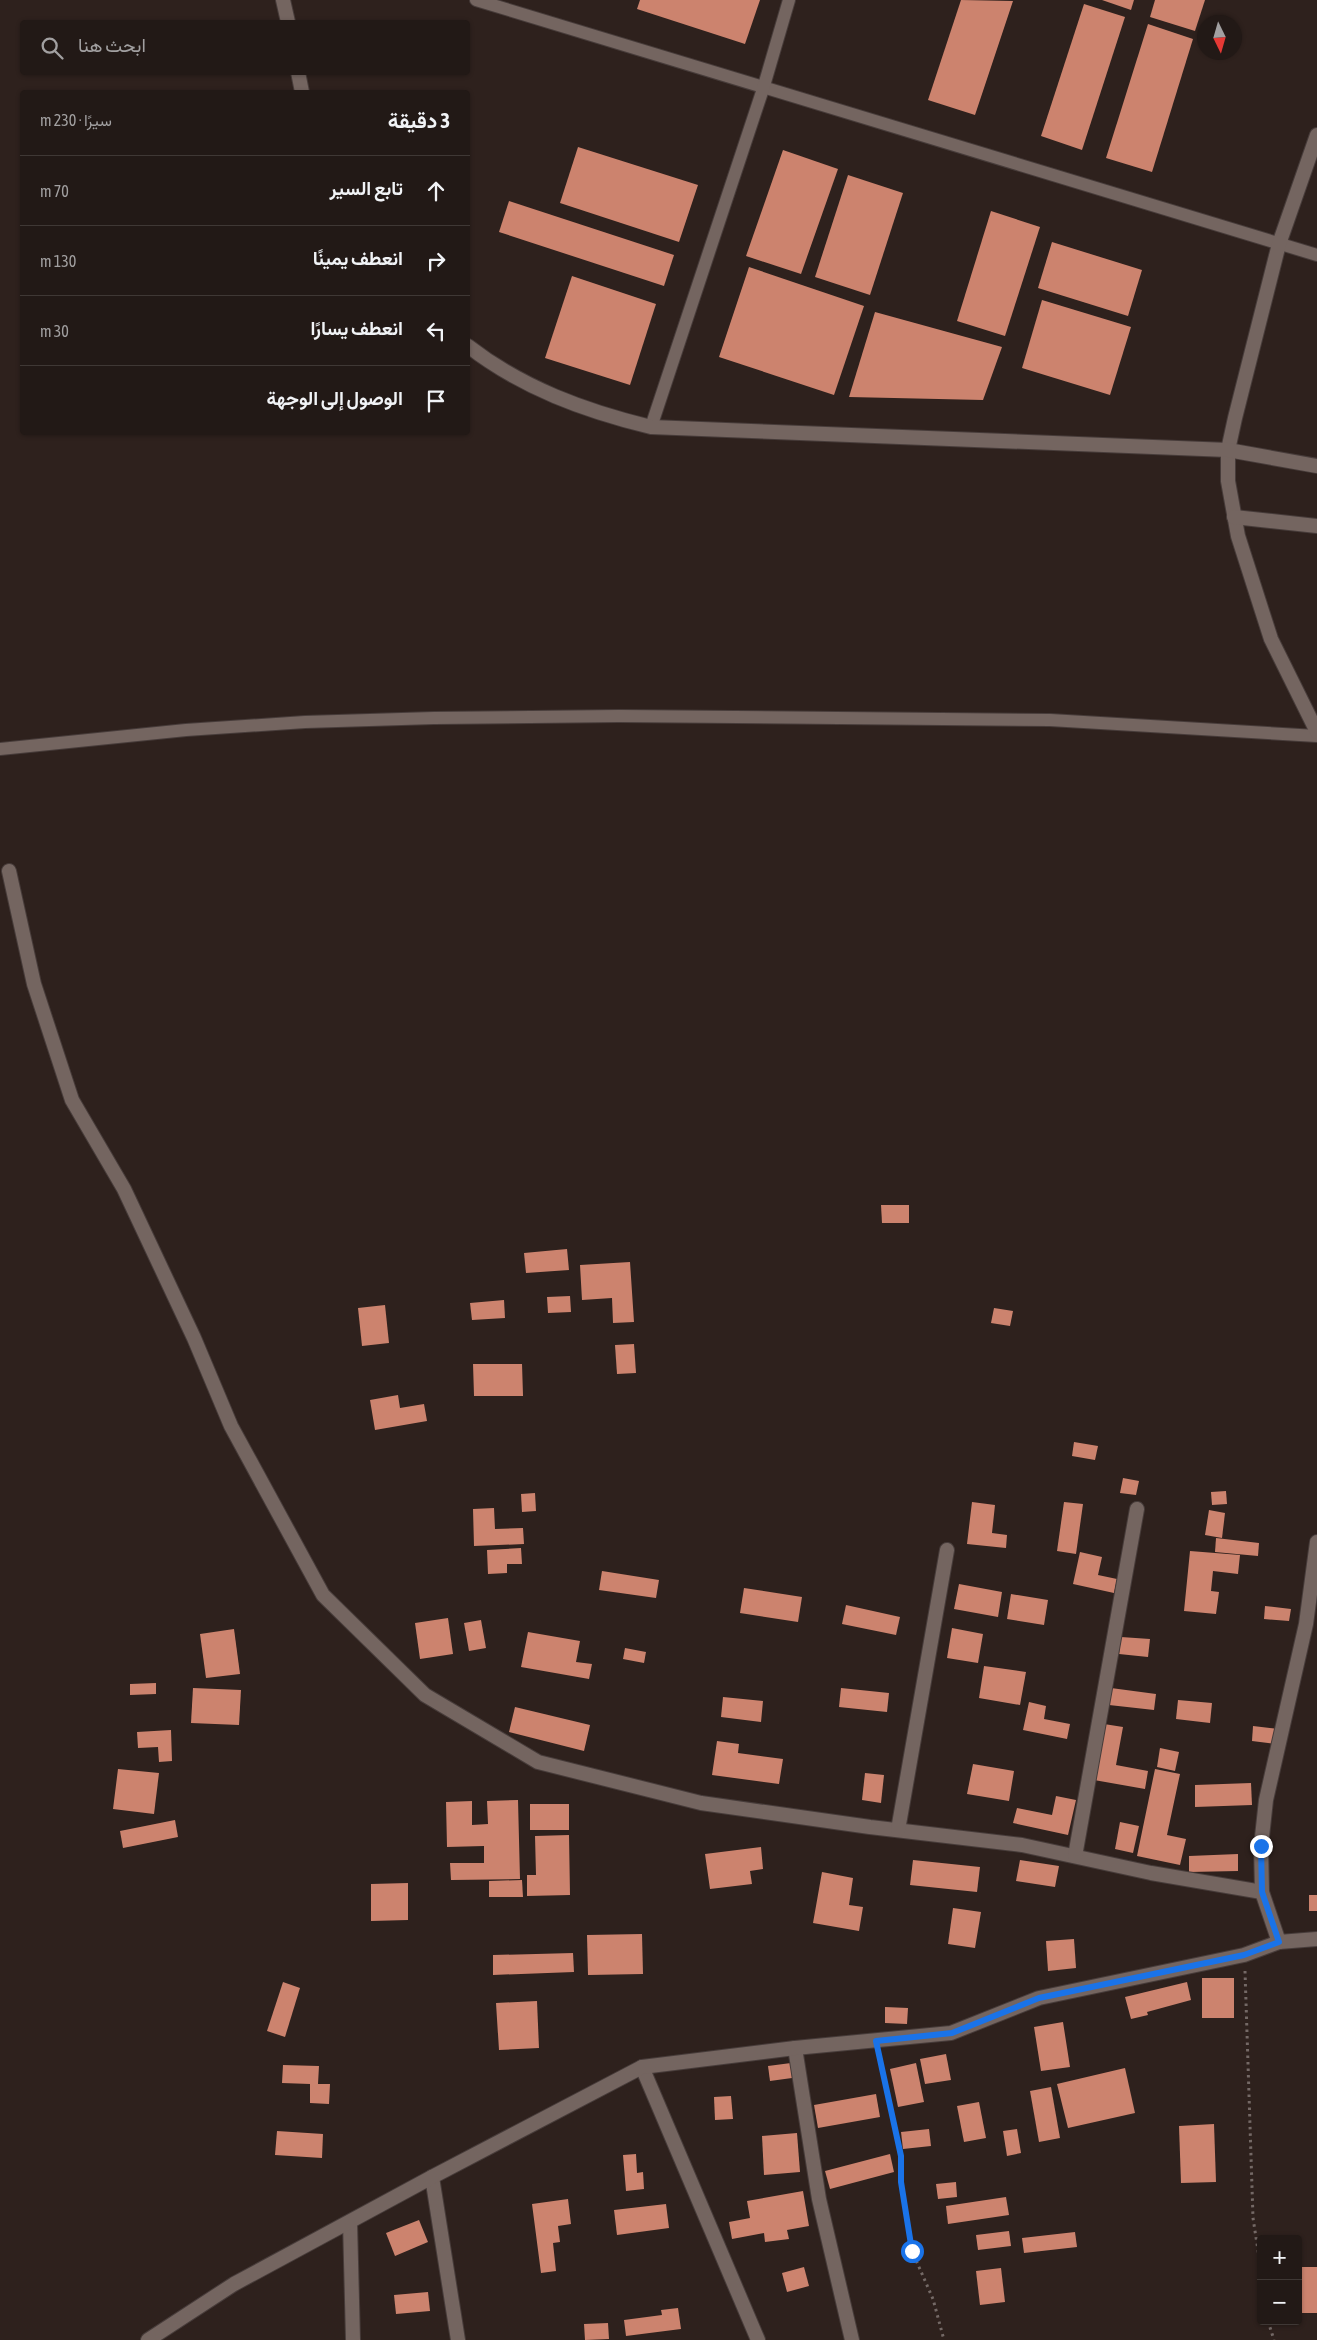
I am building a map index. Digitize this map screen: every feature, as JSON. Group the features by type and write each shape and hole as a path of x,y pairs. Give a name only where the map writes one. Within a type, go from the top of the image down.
{"street":[{"path":"283,0 288,20"},
{"path":"299,75 302,90"},
{"path":"1317,136 1279,244 1228,450 1228,481 1234,517 1271,639 1317,732"},
{"path":"470,347 520,380 562,400 606,416 651,427 1228,450 1317,466"},
{"path":"1234,517 1317,526"},
{"path":"9,871 34,984 72,1100 124,1189 194,1338 231,1426 323,1595 425,1695 538,1762 701,1803 898,1830 1022,1844 1151,1873 1262,1892"},
{"path":"1075,1856 1137,1509"},
{"path":"1279,1942 1262,1892 1261,1846 1266,1800 1306,1624 1317,1542"},
{"path":"898,1830 947,1550"},
{"path":"148,2340 234,2284 642,2067 795,2048 952,2033 1039,1998 1244,1955 1279,1942 1317,1939"},
{"path":"795,2048 819,2199 852,2340"},
{"path":"642,2067 758,2340"},
{"path":"432,2177 458,2340"},
{"path":"350,2222 353,2340"}],"lane":[{"path":"476,0 763,89 1317,255"},
{"path":"651,427 763,89 789,0"},
{"path":"0,749 206,728 305,722 619,716 1050,720 1317,736"}],"path":[{"path":"1244,1955 1253,2218 1257,2244"},
{"path":"876,2041 901,2156 901,2182 912,2251 933,2299 944,2340"},
{"path":"1269,2325 1274,2340"}],"building":[{"path":"640,0 760,0 745,44 637,9"},
{"path":"961,0 1013,1 975,115 928,100"},
{"path":"1102,0 1134,0 1131,10"},
{"path":"1155,0 1205,0 1200,15 1197,15 1195,31 1150,17"},
{"path":"1084,4 1125,17 1082,150 1041,136"},
{"path":"1148,24 1193,39 1152,172 1106,158"},
{"path":"578,147 698,185 679,242 560,203"},
{"path":"783,150 838,169 801,274 746,256"},
{"path":"848,175 903,193 870,295 815,277"},
{"path":"509,201 674,255 664,286 499,232"},
{"path":"991,211 1040,227 1005,336 957,321"},
{"path":"1052,242 1142,270 1128,316 1038,288"},
{"path":"749,267 864,306 834,395 719,357"},
{"path":"572,276 656,304 630,385 545,358"},
{"path":"1042,300 1131,327 1110,395 1022,368"},
{"path":"875,312 1002,347 983,400 849,397"},
{"path":"881,1205 909,1205 909,1223 882,1223"},
{"path":"567,1249 569,1270 526,1273 524,1253"},
{"path":"630,1262 634,1322 613,1323 612,1298 582,1300 580,1265"},
{"path":"570,1296 571,1312 548,1313 547,1297"},
{"path":"504,1300 505,1318 472,1320 470,1303"},
{"path":"385,1305 389,1343 362,1346 358,1308"},
{"path":"994,1308 1013,1311 1010,1326 991,1323"},
{"path":"634,1344 636,1373 617,1374 615,1345"},
{"path":"473,1364 522,1364 523,1396 474,1396"},
{"path":"398,1395 400,1408 424,1404 427,1421 375,1430 370,1400"},
{"path":"1074,1442 1098,1446 1095,1460 1072,1456"},
{"path":"1123,1478 1139,1481 1136,1495 1120,1493"},
{"path":"1226,1491 1227,1504 1212,1505 1211,1492"},
{"path":"535,1493 536,1511 522,1512 521,1494"},
{"path":"972,1502 995,1505 992,1533 1007,1535 1006,1548 967,1544"},
{"path":"1064,1502 1083,1504 1076,1554 1057,1551"},
{"path":"494,1508 495,1529 523,1528 524,1544 474,1546 473,1509"},
{"path":"1209,1510 1225,1513 1222,1538 1205,1535"},
{"path":"1216,1538 1259,1543 1258,1556 1215,1552"},
{"path":"521,1548 522,1564 507,1564 507,1573 488,1574 487,1550"},
{"path":"1190,1551 1240,1555 1238,1574 1213,1571 1211,1591 1219,1592 1216,1614 1184,1611"},
{"path":"1080,1552 1102,1557 1098,1575 1117,1579 1114,1593 1073,1584"},
{"path":"602,1571 659,1580 656,1598 599,1590"},
{"path":"959,1584 1002,1592 998,1617 954,1609"},
{"path":"744,1588 802,1597 798,1622 740,1613"},
{"path":"1011,1594 1048,1600 1044,1625 1007,1619"},
{"path":"846,1605 900,1617 896,1635 842,1624"},
{"path":"1265,1606 1291,1609 1289,1621 1264,1619"},
{"path":"448,1618 453,1654 420,1659 415,1623"},
{"path":"481,1620 486,1648 469,1651 464,1623"},
{"path":"952,1628 983,1634 978,1663 947,1658"},
{"path":"234,1629 240,1674 206,1678 200,1634"},
{"path":"528,1632 580,1641 576,1662 592,1664 589,1679 521,1667"},
{"path":"1121,1637 1150,1639 1148,1657 1119,1654"},
{"path":"625,1648 646,1652 644,1663 623,1659"},
{"path":"984,1666 1026,1672 1020,1705 979,1698"},
{"path":"156,1683 156,1694 130,1695 130,1684"},
{"path":"193,1688 241,1690 239,1725 191,1723"},
{"path":"841,1688 889,1693 887,1712 839,1707"},
{"path":"1111,1688 1156,1694 1154,1710 1109,1705"},
{"path":"723,1697 763,1701 761,1722 721,1717"},
{"path":"1178,1700 1212,1703 1210,1723 1176,1719"},
{"path":"1029,1702 1046,1706 1044,1719 1070,1724 1067,1739 1023,1730"},
{"path":"515,1707 590,1725 584,1751 509,1732"},
{"path":"1104,1724 1123,1727 1116,1765 1148,1771 1145,1789 1094,1780"},
{"path":"1253,1726 1279,1729 1277,1744 1252,1741"},
{"path":"171,1730 172,1761 159,1762 158,1747 138,1748 137,1732"},
{"path":"717,1741 739,1744 738,1753 783,1759 779,1784 712,1775"},
{"path":"1160,1748 1179,1752 1175,1771 1157,1767"},
{"path":"973,1764 1014,1771 1009,1801 967,1794"},
{"path":"118,1769 159,1773 154,1814 113,1809"},
{"path":"1155,1769 1180,1774 1167,1835 1186,1839 1180,1865 1137,1856"},
{"path":"865,1773 884,1775 881,1803 862,1800"},
{"path":"1251,1783 1252,1805 1195,1807 1195,1785"},
{"path":"1056,1796 1076,1800 1068,1835 1013,1823 1017,1808 1052,1815"},
{"path":"518,1800 520,1879 451,1880 450,1863 484,1863 484,1846 447,1847 446,1802 472,1801 472,1825 488,1824 487,1801"},
{"path":"530,1804 569,1804 569,1830 530,1830"},
{"path":"175,1820 178,1837 123,1848 120,1831"},
{"path":"1120,1822 1139,1826 1133,1853 1115,1849"},
{"path":"569,1835 570,1895 527,1896 527,1875 536,1875 535,1836"},
{"path":"761,1847 763,1869 750,1871 752,1884 710,1889 705,1854"},
{"path":"1238,1854 1238,1871 1189,1872 1189,1856"},
{"path":"913,1860 980,1867 977,1892 910,1885"},
{"path":"1020,1860 1059,1866 1055,1887 1016,1881"},
{"path":"822,1872 853,1878 849,1905 863,1907 859,1931 813,1923"},
{"path":"522,1880 523,1897 489,1897 489,1881"},
{"path":"408,1883 408,1920 371,1921 371,1884"},
{"path":"1309,1895 1317,1895 1317,1911 1309,1911"},
{"path":"953,1908 981,1912 975,1948 948,1944"},
{"path":"642,1934 643,1974 588,1975 587,1935"},
{"path":"1074,1939 1076,1968 1048,1971 1046,1941"},
{"path":"573,1953 574,1972 493,1975 493,1955"},
{"path":"1202,1978 1234,1978 1234,2018 1202,2018"},
{"path":"283,1982 300,1988 285,2037 267,2031"},
{"path":"1187,1982 1191,2000 1147,2012 1148,2015 1131,2019 1125,1997"},
{"path":"537,2001 539,2048 499,2050 496,2003"},
{"path":"885,2007 908,2008 907,2024 885,2023"},
{"path":"1063,2022 1070,2067 1041,2071 1034,2027"},
{"path":"946,2054 951,2080 925,2084 920,2059"},
{"path":"791,2063 792,2078 770,2081 768,2066"},
{"path":"916,2063 924,2102 898,2107 890,2069"},
{"path":"283,2065 319,2066 318,2084 330,2084 329,2104 310,2103 310,2084 282,2083"},
{"path":"1125,2068 1135,2113 1068,2128 1057,2084"},
{"path":"1051,2087 1060,2138 1039,2142 1030,2091"},
{"path":"876,2094 880,2117 818,2128 814,2105"},
{"path":"731,2096 733,2119 715,2120 714,2097"},
{"path":"979,2102 986,2138 964,2142 957,2106"},
{"path":"1214,2124 1216,2182 1181,2183 1179,2126"},
{"path":"929,2129 931,2146 903,2149 901,2132"},
{"path":"1017,2129 1021,2153 1007,2156 1003,2131"},
{"path":"277,2131 323,2134 322,2158 275,2155"},
{"path":"797,2133 800,2172 764,2175 762,2136"},
{"path":"636,2154 637,2173 643,2172 644,2189 626,2191 623,2155"},
{"path":"890,2154 894,2172 830,2189 825,2171"},
{"path":"956,2182 957,2197 938,2199 936,2184"},
{"path":"803,2191 809,2226 787,2230 789,2239 765,2242 764,2233 732,2239 729,2222 750,2218 747,2201"},
{"path":"1006,2197 1009,2215 948,2224 946,2206"},
{"path":"568,2199 571,2224 558,2226 560,2242 553,2243 556,2271 541,2273 532,2204"},
{"path":"666,2204 669,2228 617,2235 614,2210"},
{"path":"419,2220 428,2242 395,2256 386,2233"},
{"path":"1009,2231 1011,2246 978,2250 976,2235"},
{"path":"1075,2232 1077,2247 1024,2253 1022,2238"},
{"path":"804,2267 809,2286 787,2292 782,2273"},
{"path":"1302,2267 1317,2267 1317,2313 1302,2313"},
{"path":"1001,2268 1005,2302 980,2305 976,2271"},
{"path":"428,2292 430,2311 396,2314 394,2295"},
{"path":"678,2308 681,2329 626,2336 624,2320 662,2315 661,2310"},
{"path":"608,2323 609,2339 585,2340 584,2324"}],"route":[{"path":"912,2251 901,2182 901,2156 876,2041 952,2033 1039,1998 1244,1955 1279,1942 1262,1892 1261,1846"}]}
